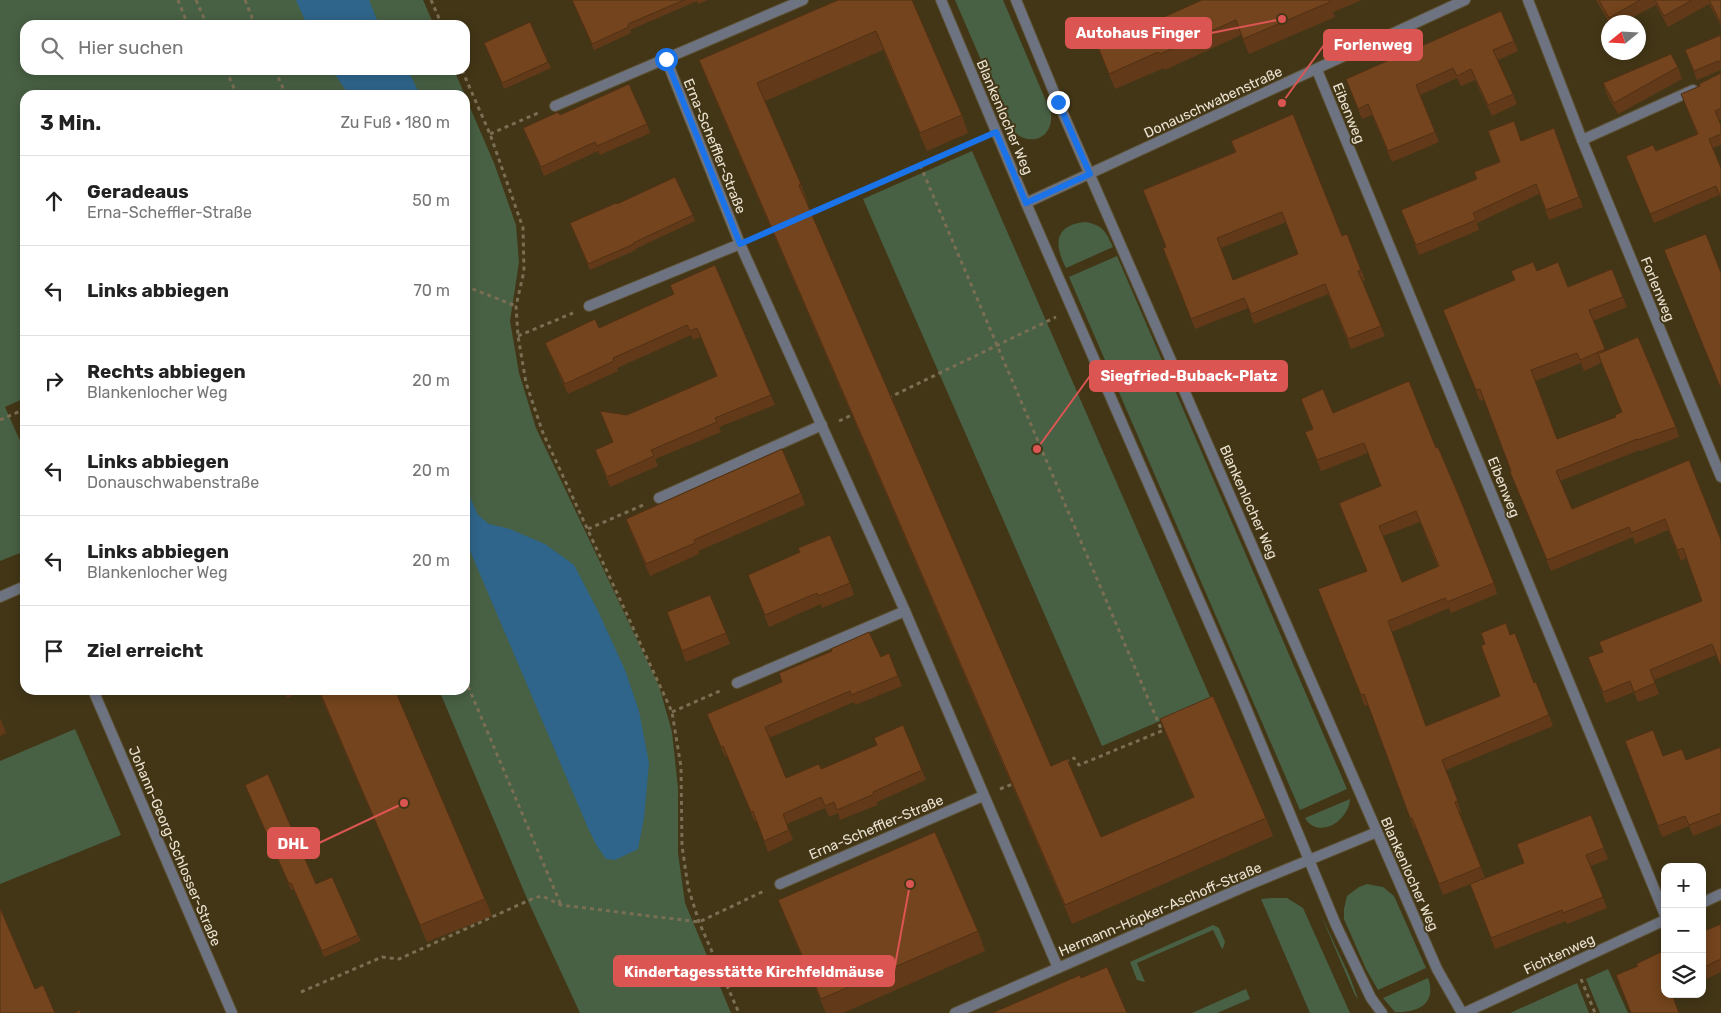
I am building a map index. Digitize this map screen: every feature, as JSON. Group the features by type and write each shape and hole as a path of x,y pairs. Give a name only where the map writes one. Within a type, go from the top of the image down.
{"street":[{"path":"555,106 803,0"},
{"name":"Blankenlocher Weg","path":"942,0 1026,203 1241,696 1336,925 1371,998 1382,1013"},
{"name":"Blankenlocher Weg","path":"1016,0 1437,969 1463,1013"},
{"name":"Donauschwabenstraße","path":"1026,203 1465,0"},
{"name":"Forlenweg","path":"1528,0 1582,140 1721,477"},
{"name":"Erna-Scheffler-Straße","path":"666,59 740,244 905,611 1058,968"},
{"name":"Eibenweg","path":"1317,70 1662,908"},
{"path":"1582,140 1704,85"},
{"path":"589,306 740,244"},
{"path":"659,498 822,425"},
{"path":"0,597 20,588"},
{"path":"737,683 905,611"},
{"name":"Johann-Georg-Schlosser-Straße","path":"95,695 232,1013"},
{"name":"Erna-Scheffler-Straße","path":"780,884 983,796"},
{"name":"Hermann-Höpker-Aschoff-Straße","path":"955,1013 1246,886 1377,832"},
{"path":"1706,901 1721,894"},
{"name":"Fichtenweg","path":"1463,1013 1661,922"}],"path":[{"path":"178,0 186,20"},
{"path":"196,0 205,20"},
{"path":"244,0 254,20"},
{"path":"432,0 440,20"},
{"path":"228,75 235,90"},
{"path":"277,75 284,90"},
{"path":"464,75 490,134 524,228 524,272 516,306 518,336 526,383 543,433 672,712 681,767 682,846 688,886 699,922 739,1013"},
{"path":"490,134 555,106"},
{"path":"803,216 996,132"},
{"path":"920,165 1162,731"},
{"path":"740,244 776,228"},
{"path":"470,288 516,306"},
{"path":"518,336 589,306"},
{"path":"886,399 1072,310"},
{"path":"0,420 20,410"},
{"path":"588,529 659,498"},
{"path":"672,712 737,683"},
{"path":"470,691 561,906"},
{"path":"1056,766 1074,758 1079,765 1171,727"},
{"path":"983,796 1020,781"},
{"path":"302,992 382,957 399,959 542,896 561,906 699,922 780,884"},
{"path":"1574,962 1595,1013"}],"green space":[{"path":"0,0 423,0 432,20 20,20 20,75 456,75 463,90 20,90 20,400 5,407 20,441 20,553 0,561"},
{"path":"955,0 1003,0 1051,113 1051,122 1044,135 1038,138 1024,138 1016,134 1010,127"},
{"path":"470,108 494,163 516,225 519,262 510,321 519,373 536,428 659,686 672,732 678,788 678,853 685,903 731,1013 580,1013 528,901 441,695 470,695"},
{"path":"972,151 1211,699 1102,746 863,199"},
{"path":"1085,222 1100,227 1113,247 1066,268 1060,252 1059,238 1067,227"},
{"path":"1117,256 1347,789 1300,810 1069,277"},
{"path":"75,729 121,835 0,884 0,761"},
{"path":"1350,799 1344,814 1332,825 1317,827 1305,818"},
{"path":"1367,884 1383,887 1394,896 1426,968 1378,990 1366,969 1344,919 1347,896 1359,887"},
{"path":"1287,898 1303,908 1350,1013 1310,1013 1261,899"},
{"path":"1320,913 1350,977 1358,999 1355,995"},
{"path":"1213,925 1219,928 1225,942 1222,949 1213,930 1137,963 1145,982 1137,980 1130,962"},
{"path":"1608,969 1628,1013 1600,1013 1586,979"},
{"path":"1428,978 1430,994 1428,1000 1424,1005 1412,1011 1395,1012 1383,998"},
{"path":"1577,983 1589,1013 1510,1013"},
{"path":"1246,989 1250,999 1217,1013 1192,1013"}],"water":[{"path":"296,0 369,0 377,20 305,20"},
{"path":"335,75 410,75 418,90 346,90"},
{"path":"470,497 478,515 489,524 510,529 545,544 574,565 625,670 639,711 649,763 644,818 638,849 615,860 606,859 588,828 470,551"}],"building":[{"path":"572,0 684,0 628,24 629,27 592,44"},
{"path":"838,0 912,0 962,115 920,133 876,31 757,83 801,184 799,185 1051,766 1067,759 1101,837 1194,797 1160,719 1213,696 1266,818 1065,905 699,60"},
{"path":"1202,0 1329,0 1330,2 1243,39 1236,20 1160,54 1158,52 1109,74 1098,47"},
{"path":"1599,0 1640,0 1614,15 1607,15"},
{"path":"1655,0 1692,0 1664,16"},
{"path":"1709,0 1721,0 1721,23"},
{"path":"1501,11 1514,41 1493,50 1513,94 1488,105 1471,69 1457,76 1453,68 1416,85 1435,132 1388,151 1368,104 1358,109 1346,79"},
{"path":"530,22 548,62 502,83 484,43"},
{"path":"1721,35 1721,62 1718,61 1694,71 1685,50"},
{"path":"1671,54 1678,67 1614,103 1603,83"},
{"path":"1721,73 1721,108 1715,111 1721,125 1721,134 1709,139 1721,168 1721,199 1716,186 1650,214 1626,156 1653,145 1656,151 1698,134 1681,94 1700,86 1699,84"},
{"path":"629,84 647,124 597,146 595,142 541,167 523,128 558,112 560,115"},
{"path":"1293,114 1342,236 1347,234 1361,270 1358,271 1381,326 1348,339 1325,284 1251,314 1244,298 1191,319 1163,248 1166,247 1143,190 1236,152 1231,141","holes":["1282,212 1298,254 1233,280 1217,238"]},
{"path":"1514,121 1521,141 1554,128 1579,197 1546,210 1536,184 1473,213 1476,220 1416,245 1401,210 1477,179 1474,172 1500,162 1488,131"},
{"path":"675,177 693,215 588,264 570,223"},
{"path":"1706,234 1721,273 1721,389 1664,250"},
{"path":"1533,262 1537,271 1558,262 1568,287 1612,269 1623,297 1589,310 1605,349 1580,360 1577,353 1531,370 1557,439 1616,417 1615,415 1622,412 1598,354 1638,337 1676,427 1637,439 1556,471 1572,509 1689,460 1721,540 1721,667 1712,644 1650,670 1655,683 1634,692 1630,681 1603,692 1588,657 1603,652 1599,642 1702,601 1683,548 1677,550 1665,519 1631,533 1629,527 1547,560 1510,472 1480,389 1476,390 1443,310 1515,280 1511,271"},
{"path":"715,265 771,395 715,418 717,422 651,450 654,456 607,477 595,450 613,442 600,411 627,415 717,376 697,328 690,331 687,325 613,358 614,361 565,384 545,343 595,319 599,328 674,294 670,285"},
{"path":"1409,381 1494,583 1447,602 1445,598 1388,621 1426,726 1500,696 1481,646 1485,644 1481,633 1506,623 1510,635 1515,633 1534,683 1536,682 1549,715 1442,760 1458,801 1455,802 1481,867 1439,884 1412,818 1410,818 1364,694 1361,695 1318,589 1367,571 1339,503 1381,486 1364,443 1317,460 1305,432 1313,429 1301,399 1323,389 1333,413","holes":["1416,511 1439,566 1402,582 1379,526"]},
{"path":"782,449 801,493 694,540 695,543 646,564 626,519"},
{"path":"830,535 850,583 818,596 817,593 765,615 748,575 800,552 798,548"},
{"path":"710,595 726,633 682,651 667,612"},
{"path":"869,632 881,657 889,653 898,676 851,695 850,691 765,727 786,778 819,764 821,769 877,745 874,738 903,725 922,770 837,810 834,802 825,806 821,797 783,814 789,830 764,841 753,811 751,812 707,714 782,682 779,673 832,651 831,649"},
{"path":"321,695 397,695 485,899 420,925"},
{"path":"1653,730 1663,756 1682,749 1686,760 1721,747 1721,813 1689,825 1685,816 1658,826 1625,741"},
{"path":"268,774 316,884 332,877 358,935 322,951 291,883 289,884 245,785"},
{"path":"1591,815 1604,848 1586,855 1603,897 1563,913 1562,910 1491,938 1470,884 1524,863 1517,844"},
{"path":"935,832 978,931 821,999 778,900"},
{"path":"0,908 35,989 43,985 55,1013 0,1013"},
{"path":"1721,924 1721,959 1706,966 1706,953 1706,930"},
{"path":"1661,952 1661,998 1673,998 1679,1013 1631,1013 1616,975 1638,966 1636,964"},
{"path":"1107,967 1127,1013 992,1013 1080,975 1081,978"}],"place":[{"name":"Autohaus Finger","path":"1282,19"},
{"name":"Forlenweg","path":"1282,103"},
{"name":"Siegfried-Buback-Platz","path":"1037,449"},
{"name":"DHL","path":"404,803"},
{"name":"Kindertagesstätte Kirchfeldmäuse","path":"910,884"}],"route":[{"path":"666,59 740,244 996,132 1026,203 1090,174 1058,102"}]}
